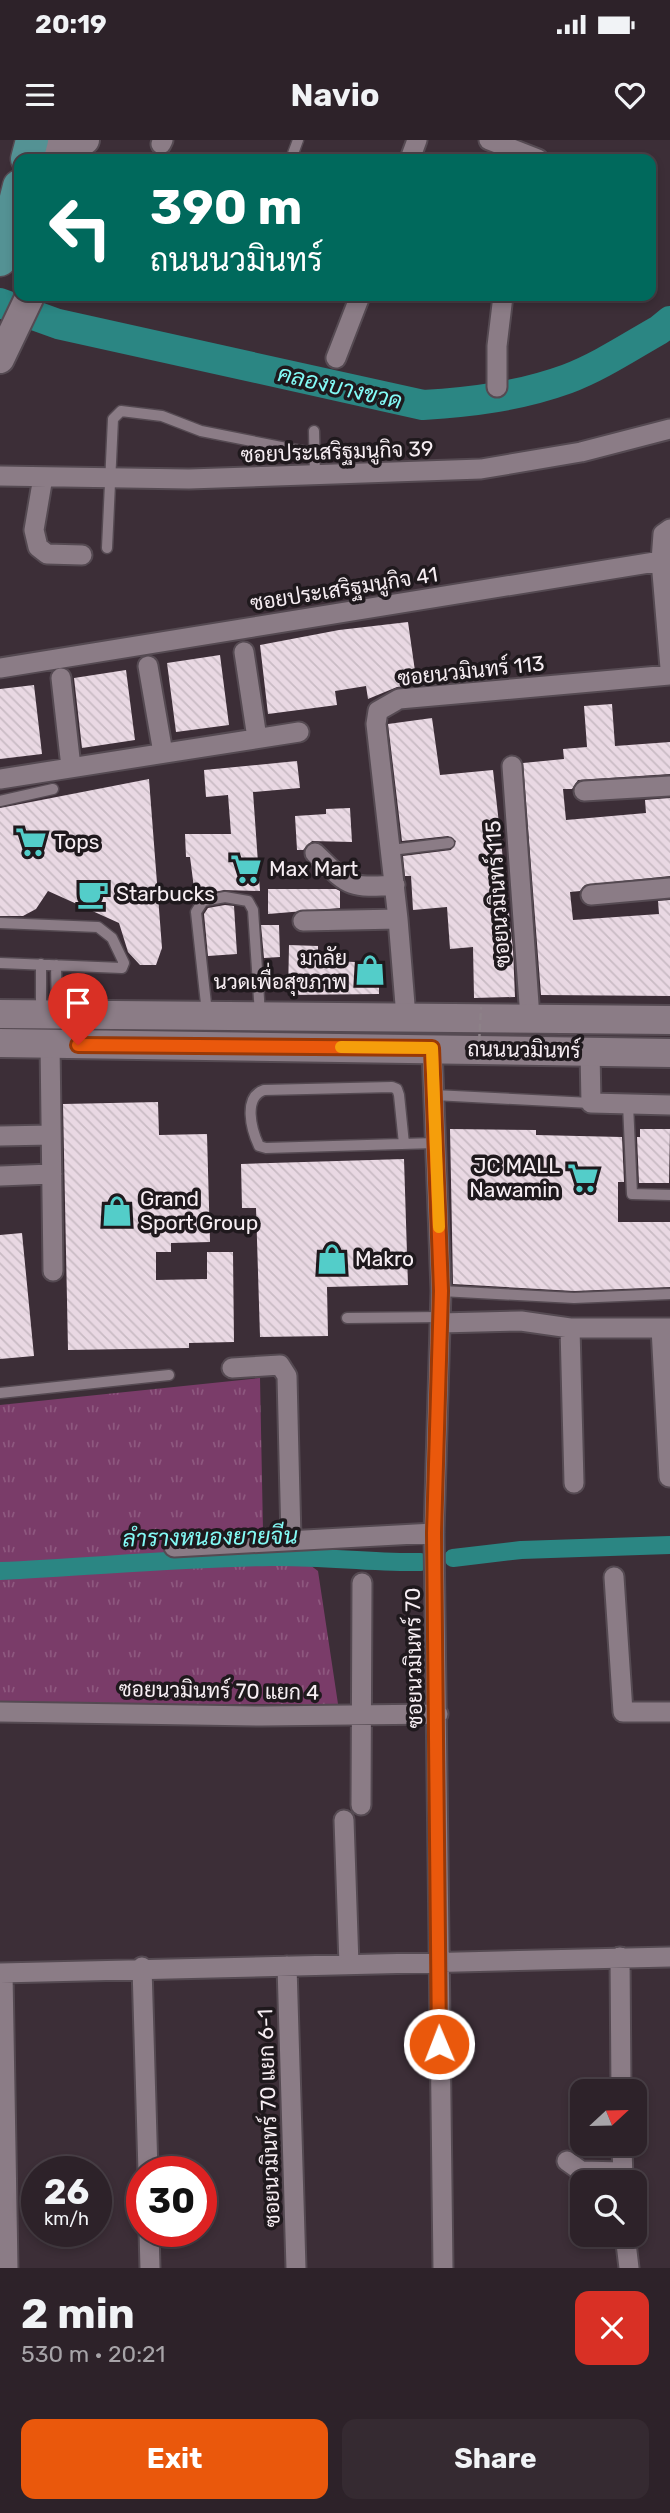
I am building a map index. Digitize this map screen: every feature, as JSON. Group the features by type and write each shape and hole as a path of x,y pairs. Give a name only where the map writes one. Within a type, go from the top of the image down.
{"main road":[{"path":"46,140 65,148 85,140"},
{"path":"2,237 14,201"},
{"path":"1,357 28,301"},
{"name":"ถนนนวมินทร์","path":"0,1014 670,1020"},
{"name":"ถนนนวมินทร์","path":"0,1043 670,1053"}],"street":[{"path":"489,140 525,154"},
{"path":"336,358 358,301"},
{"path":"497,387 497,346 502,301"},
{"name":"ซอยประเสริฐมนูกิจ 39","path":"0,476 315,476 481,469 581,452 670,429"},
{"path":"43,477 34,530 38,547 47,554 82,555"},
{"path":"670,529 663,534 661,561 670,668"},
{"name":"ซอยประเสริฐมนูกิจ 41","path":"0,668 661,561"},
{"path":"244,652 257,738"},
{"path":"148,666 163,753"},
{"name":"ซอยนวมินทร์ 113","path":"406,1017 395,885 376,724 378,711 386,703 399,699 670,675"},
{"path":"61,678 71,767"},
{"path":"0,779 299,732"},
{"name":"ซอยนวมินทร์ 115","path":"512,766 530,1018"},
{"path":"584,791 670,786"},
{"path":"314,853 352,885 361,888 395,885"},
{"path":"591,895 670,888"},
{"path":"303,921 398,919"},
{"path":"50,1044 53,1271"},
{"name":"ซอยนวมินทร์ 70","path":"432,1048 441,1291 434,1533 443,2268"},
{"path":"590,1052 591,1103 670,1105"},
{"path":"0,1136 51,1135"},
{"path":"0,1176 52,1174"},
{"path":"440,1320 521,1321 570,1328 666,1328 668,1477"},
{"path":"570,1328 574,1483"},
{"path":"232,1368 280,1365 287,1376 291,1539"},
{"path":"174,1547 434,1533"},
{"path":"614,1577 622,1712 670,1712"},
{"path":"361,1805 362,1583"},
{"name":"ซอยนวมินทร์ 70 แยก 4","path":"0,1712 262,1716 438,1714"},
{"path":"344,1820 349,1965"},
{"path":"620,1957 621,2079"},
{"path":"8,2268 1,1973 142,1967 438,1965 670,1957"},
{"name":"ซอยนวมินทร์ 70 แยก 6-1","path":"287,1966 296,2268"},
{"path":"142,1967 148,2156"},
{"path":"567,2161 580,2170"},
{"path":"149,2247 150,2268"},
{"path":"626,2247 629,2268"}],"lane":[{"path":"107,548 113,419 117,413 128,410 162,416 201,431 312,453"},
{"path":"314,431 312,453 315,476"},
{"path":"0,801 53,789"},
{"path":"391,850 449,843"},
{"path":"207,1017 196,912 203,901 225,897 248,901 253,910 261,1018"},
{"path":"0,923 98,927 112,938 124,963 122,968 0,962"},
{"path":"41,964 49,1015"},
{"path":"49,1015 56,965"},
{"path":"404,1144 399,1096 397,1089 391,1087 264,1090 256,1093 250,1102 255,1138 259,1146 266,1148 404,1144 435,1143"},
{"path":"435,1095 591,1103"},
{"path":"628,1104 632,1194 670,1195"},
{"path":"441,1291 575,1298 670,1294"},
{"path":"347,1318 440,1320"},
{"path":"0,1393 169,1375"}],"path":[{"path":"478,1062 481,1007"}],"green space":[{"path":"260,1378 263,1530 318,1571 338,1704 0,1704 0,1405"}],"building":[{"path":"408,622 417,685 397,687 368,699 366,686 335,691 337,705 268,714 260,645 339,630"},
{"path":"220,655 229,725 176,732 167,663"},
{"path":"126,670 135,740 82,748 74,678"},
{"path":"34,685 42,754 0,759 0,689"},
{"path":"612,704 615,746 670,742 670,774 578,780 572,789 563,789 566,820 646,813 645,800 670,798 670,876 585,885 580,891 570,892 573,920 659,914 658,901 670,900 670,996 541,995 523,763 564,759 563,749 587,747 584,706"},
{"path":"432,718 440,775 493,770 513,949 515,997 474,998 473,947 450,949 447,907 413,910 411,876 405,876 403,856 451,850 456,841 448,836 402,841 388,724"},
{"path":"297,761 300,788 253,792 260,891 224,890 195,896 190,857 186,857 185,834 231,834 228,795 206,797 204,770"},
{"path":"149,779 162,948 156,965 140,965 128,952 119,923 48,891 36,909 23,916 0,916 0,808"},
{"path":"350,808 352,842 312,841 303,850 297,850 295,816 326,814 326,809"},
{"path":"268,889 336,889 340,891 340,908 268,914"},
{"path":"234,906 237,954 208,956 204,914 208,908"},
{"path":"261,925 279,925 280,957 264,958"},
{"path":"289,945 318,946 318,957 331,957 330,961 379,963 379,994 288,995"},
{"name":"Grand Sport Group","path":"158,1102 159,1135 207,1134 210,1242 171,1243 171,1252 156,1252 156,1280 207,1279 207,1252 233,1252 234,1342 189,1343 189,1348 68,1350 63,1104"},
{"name":"JC MALL Nawamin","path":"450,1129 536,1130 536,1135 622,1137 624,1182 618,1182 618,1222 670,1222 670,1287 574,1291 453,1284"},
{"path":"640,1129 670,1129 669,1183 639,1183 637,1137 640,1137"},
{"name":"Makro","path":"404,1159 408,1285 327,1287 328,1336 260,1337 256,1208 242,1208 241,1164"},
{"path":"22,1233 34,1356 0,1359 0,1235"}],"waterway":[{"name":"คลองบางขวด","path":"0,303 58,324 423,405 496,397 567,379 591,369 670,321"},
{"name":"ลำรางหนองยายจีน","path":"453,1558 521,1550 670,1545"},
{"name":"ลำรางหนองยายจีน","path":"0,1571 238,1558 291,1557 421,1562"}],"slow traffic":[{"path":"341,1047 432,1048 439,1227"}],"place":[{"name":"Tops","path":"31,842"},
{"name":"Max Mart","path":"246,869"},
{"name":"Starbucks","path":"93,894"},
{"name":"มาลัย นวดเพื่อสุขภาพ","path":"370,970"},
{"name":"JC MALL Nawamin","path":"583,1178"},
{"name":"Grand Sport Group","path":"117,1211"},
{"name":"Makro","path":"332,1259"}],"route":[{"path":"78,1045 432,1048 441,1291 434,1533 438,1714 439,2044"}]}
